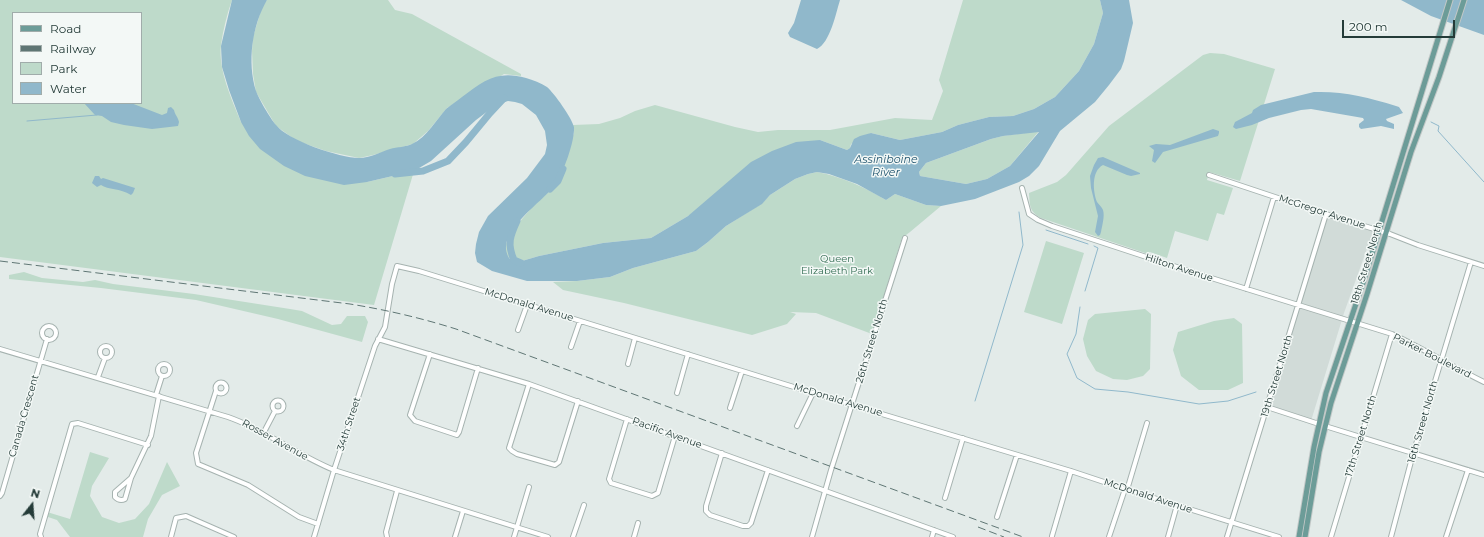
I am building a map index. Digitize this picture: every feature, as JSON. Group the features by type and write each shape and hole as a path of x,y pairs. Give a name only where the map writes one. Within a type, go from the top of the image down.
{"main road":[{"name":"18th Street North","path":"1299,536 1319,424 1328,387 1350,322 1450,0"},
{"name":"18th Street North","path":"1305,536 1316,470 1335,388 1357,324 1416,135 1464,0"}],"street":[{"name":"McGregor Avenue","path":"1209,175 1326,214 1386,232 1418,245 1484,266"},
{"name":"Hilton Avenue","path":"1022,188 1028,213 1038,220 1084,237 1357,324"},
{"path":"1246,289 1274,197"},
{"name":"19th Street North","path":"1227,537 1326,214"},
{"name":"26th Street North","path":"812,537 905,238"},
{"name":"16th Street North","path":"1392,537 1413,454 1471,262"},
{"name":"McDonald Avenue","path":"396,266 419,271 1071,471 1279,537"},
{"name":"34th Street","path":"314,537 334,470 375,346 385,327 396,266"},
{"path":"518,330 527,305"},
{"path":"571,346 580,321"},
{"name":"Parker Boulevard","path":"1357,324 1392,334 1484,382"},
{"name":"17th Street North","path":"1331,537 1392,334"},
{"path":"628,364 635,338"},
{"name":"Pacific Avenue","path":"378,339 529,384 953,537"},
{"name":"Canada Crescent","path":"0,496 47,340"},
{"name":"Rosser Avenue","path":"0,348 241,421 264,432 316,463 334,470 397,491 548,537"},
{"path":"430,354 410,415 415,421 457,435 478,368"},
{"path":"676,393 688,354"},
{"path":"98,377 105,358"},
{"path":"730,408 742,371"},
{"path":"131,478 115,492 115,497 120,500 125,499 131,478 148,445 154,426 162,376"},
{"path":"529,384 509,448 517,454 555,465 559,462 578,401"},
{"path":"216,391 196,453 198,464 248,485 298,517 318,524"},
{"path":"797,426 813,393"},
{"path":"1267,407 1319,424"},
{"path":"264,432 275,411"},
{"path":"626,419 609,479 611,482 652,496 656,495 658,493 675,436"},
{"path":"41,537 40,534 72,424 78,423 148,445"},
{"path":"1109,537 1147,423"},
{"path":"1325,426 1484,475"},
{"path":"945,498 963,438"},
{"path":"722,453 706,506 706,511 710,515 743,526 748,526 751,523 768,470"},
{"path":"998,517 1017,455"},
{"path":"1446,537 1468,470"},
{"path":"1052,536 1071,471"},
{"path":"514,537 529,487"},
{"path":"386,537 397,491"},
{"path":"573,537 584,505"},
{"path":"1168,537 1177,505"},
{"path":"455,537 463,511"},
{"path":"171,537 176,518 186,516 234,537"},
{"path":"634,537 638,523"},
{"path":"932,537 934,530"}],"shaded area":[{"path":"1326,214 1374,229 1344,313 1311,421 1267,407"}],"green space":[{"path":"0,0 232,0 224,28 221,55 226,85 241,122 367,182 414,171 374,305 0,257"},
{"path":"267,0 388,0 395,10 412,14 521,74 521,76 504,74 447,108 428,131 413,144 359,158 326,151 297,141 276,126 256,92 253,74 253,37 262,7"},
{"path":"963,0 1100,0 1103,13 1094,44 1079,71 1055,97 1034,109 1013,116 989,117 958,125 942,132 900,140 871,133 851,144 850,148 847,150 820,140 651,238 603,243 522,261 510,259 505,253 505,246 511,232 533,206 554,187 574,133 573,125 599,124 655,105 758,132 778,130 830,130 895,118 932,120 943,91 939,80"},
{"path":"1210,53 1224,54 1275,69 1240,181 1209,172 1207,180 1233,188 1224,215 1217,213 1208,241 1175,231 1167,258 1150,252 1148,254 1041,218 1034,213 1030,205 1029,193 1057,182 1066,175 1109,126 1203,55"},
{"path":"1039,131 1010,166 987,179 966,184 920,176 919,172 926,163 991,139"},
{"name":"Queen Elizabeth Park","path":"817,172 853,183 886,200 895,194 926,205 941,206 902,238 872,334 816,313 790,312 796,314 787,324 752,335 624,303 563,290 553,282 610,277 633,268 696,251 726,226 761,204 770,195 795,179"},
{"path":"1046,241 1084,253 1062,324 1024,312"},
{"path":"24,272 42,278 83,282 95,280 113,284 194,294 302,311 332,325 341,324 347,316 365,316 368,322 362,342 278,319 196,300 101,288 9,279 9,275"},
{"path":"1145,309 1151,314 1150,369 1143,376 1127,380 1113,379 1096,371 1087,356 1083,339 1088,320 1095,314"},
{"path":"1234,318 1242,324 1243,383 1228,390 1199,390 1181,376 1173,350 1178,332 1214,321"},
{"path":"90,452 109,458 92,486 90,496 102,517 119,523 135,519 149,504 167,462 180,486 162,495 148,519 143,537 70,537 57,520 45,516 47,512 70,519"}],"water":[{"name":"Assiniboine River","path":"232,0 267,0 258,21 252,44 253,80 260,99 276,125 282,131 302,142 327,152 350,157 367,157 390,149 412,144 427,133 446,109 477,86 492,78 507,75 516,76 526,78 547,87 558,100 573,123 573,140 568,157 555,185 521,219 513,229 508,239 506,249 510,259 522,261 603,243 651,238 688,216 751,162 772,151 796,142 820,140 847,150 850,148 854,139 871,133 900,140 942,132 958,125 989,117 1013,116 1034,109 1055,97 1079,71 1094,44 1103,13 1100,0 1129,0 1133,23 1121,69 1095,102 1060,131 1039,166 1029,176 1019,182 975,199 941,206 926,205 895,194 886,200 857,184 829,174 817,172 808,174 795,179 770,195 762,204 726,226 696,251 633,268 610,277 577,281 527,281 492,271 477,262 475,253 476,244 479,232 488,216 527,178 545,154 547,145 545,131 536,115 522,104 508,101 496,105 476,120 431,161 414,171 367,182 344,185 305,176 284,166 260,149 249,136 241,122 222,67 221,46","holes":["1039,132 1010,166 987,179 966,184 920,176 919,172 926,163 991,139 1003,136"]},
{"path":"801,0 840,0 826,41 817,49 790,37 788,33 794,23"},
{"path":"1401,0 1484,0 1484,35 1431,16"},
{"path":"1314,92 1335,92 1365,97 1399,107 1403,113 1386,119 1394,124 1394,129 1381,126 1361,129 1359,124 1364,120 1363,118 1311,109 1269,118 1252,125 1236,129 1233,127 1235,122 1252,113 1253,110 1261,105"},
{"path":"85,104 134,104 162,115 167,113 168,108 171,107 174,110 179,122 178,126 152,129 111,122 102,116 95,115"},
{"path":"1213,129 1219,131 1218,136 1163,152 1155,163 1152,161 1154,150 1149,146 1156,144 1170,145"},
{"path":"1103,157 1140,174 1131,176 1103,165 1096,172 1094,182 1095,193 1097,202 1104,212 1101,232 1098,236 1095,232 1098,216 1091,188 1090,176 1098,158"},
{"path":"95,176 135,188 131,195 123,191 107,188 101,185 97,187 92,183"}],"waterway":[{"name":"Assiniboine River","path":"395,174 423,171 448,161 504,98"},
{"path":"27,121 97,115"},
{"path":"1431,122 1439,126 1438,131 1484,182"},
{"name":"Assiniboine River","path":"550,189 558,181 563,169"},
{"path":"975,401 1023,245 1019,212"},
{"name":"Assiniboine River","path":"517,221 511,236 510,245 514,260 521,263"},
{"path":"1046,230 1088,244"},
{"path":"1085,291 1098,248 1094,246"},
{"path":"1080,307 1076,334 1067,354 1077,378 1095,389 1128,392 1199,404 1228,401 1256,392"}],"railway":[{"path":"0,261 350,304 430,321 456,329 1023,537"},
{"path":"978,527 1004,537"}]}
